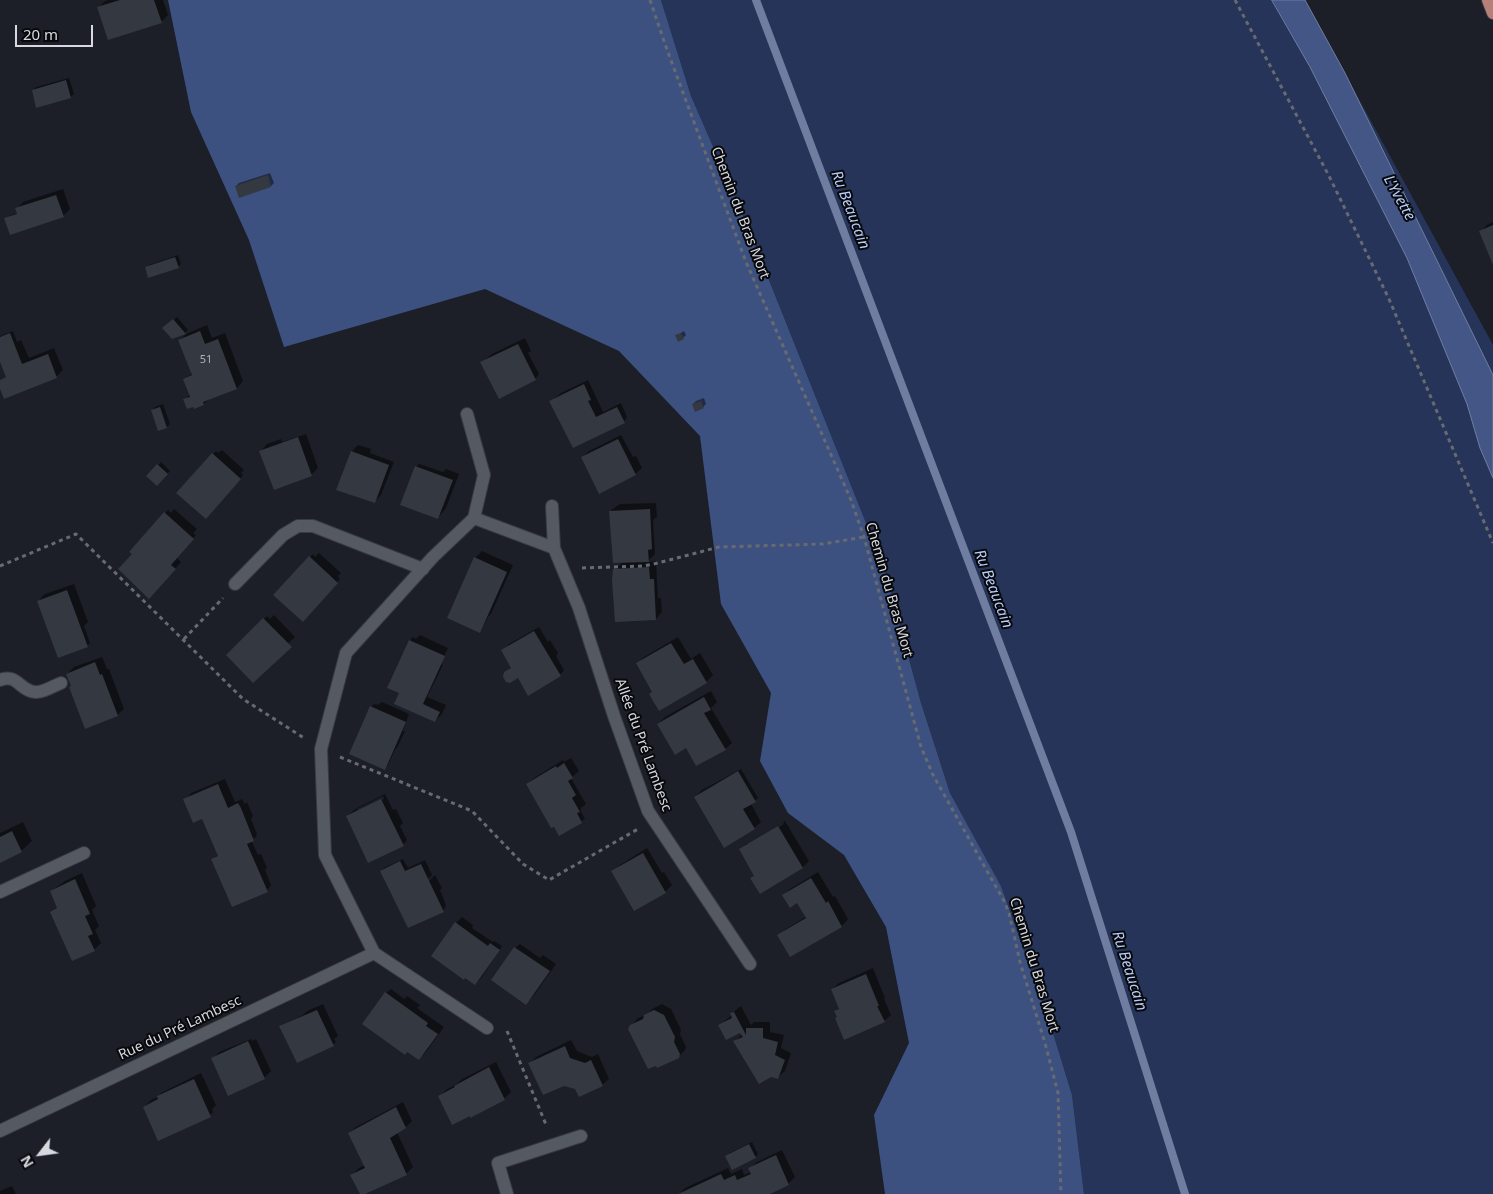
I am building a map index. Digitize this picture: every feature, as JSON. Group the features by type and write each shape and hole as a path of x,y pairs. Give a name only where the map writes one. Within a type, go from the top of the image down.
{"main road":[{"path":"1488,0 1493,13"}],"street":[{"path":"467,414 484,475 474,518 422,569 346,653 321,749 325,855 374,953 487,1028"},
{"name":"Allée du Pré Lambesc","path":"552,506 554,548 579,608 614,716 648,811 750,964"},
{"path":"474,518 554,548"},
{"path":"235,584 283,534 298,526 313,526 422,569"},
{"path":"0,680 6,677 16,680 29,692 38,692 61,683"},
{"path":"0,892 84,854"},
{"name":"Rue du Pré Lambesc","path":"0,1131 374,953"},
{"path":"507,1194 498,1163 581,1136"}],"path":[{"name":"Chemin du Bras Mort","path":"650,0 746,262 851,500 864,538 921,747 933,775 1009,913 1020,962 1058,1093 1061,1194"},
{"path":"1235,0 1329,176 1390,299 1493,543"},
{"path":"562,569 644,566 719,547 824,544 864,538"},
{"path":"184,639 235,584"},
{"path":"487,1028 502,1021 554,1145"}],"shaded area":[{"path":"168,0 661,0 691,96 745,220 884,568 921,703 950,793 1001,886 1053,1033 1072,1095 1084,1194 885,1194 874,1115 909,1043 886,927 844,855 788,813 760,761 771,693 721,604 700,436 619,351 485,289 284,347 249,240 191,112"},
{"path":"661,0 1305,0 1493,345 1493,1194 1084,1194 1072,1095 1053,1033 1001,886 950,793 921,703 884,568 745,220 691,96"}],"water":[{"name":"L'Yvette","path":"1272,0 1305,0 1345,73 1493,375 1493,478 1480,448 1467,404 1407,258 1310,67"}],"building":[{"path":"120,0 154,0 162,23 108,40 97,7"},
{"path":"66,80 71,98 36,108 32,90"},
{"path":"268,175 271,187 239,198 235,186"},
{"path":"56,195 64,217 10,235 4,218 17,214 15,208"},
{"path":"1493,225 1493,265 1479,231"},
{"path":"175,257 179,268 148,278 145,267"},
{"path":"173,319 186,334 172,339 162,328"},
{"path":"200,331 205,344 218,339 237,389 203,402 204,405 194,409 193,407 187,409 183,399 190,397 183,379 192,375 178,340"},
{"path":"10,333 22,364 48,354 57,378 4,399 0,389 0,380 6,377 0,362 0,337"},
{"path":"681,333 684,339 678,342 675,335"},
{"path":"518,344 536,380 499,399 480,362"},
{"path":"584,384 591,400 588,401 596,417 617,407 625,423 573,448 549,401"},
{"path":"701,401 704,408 695,412 692,404"},
{"path":"160,407 167,428 158,431 151,410"},
{"path":"298,437 312,476 274,490 259,451"},
{"path":"618,439 636,475 599,494 581,457"},
{"path":"351,451 389,465 375,503 336,490"},
{"path":"212,453 241,479 206,519 176,493"},
{"path":"157,464 168,474 157,486 146,476"},
{"path":"415,466 453,480 438,519 400,505"},
{"path":"650,509 652,549 648,550 649,562 613,563 609,511"},
{"path":"164,512 194,539 171,565 176,569 149,599 118,569 132,554 129,552"},
{"path":"309,556 338,583 303,622 273,595"},
{"path":"474,557 507,572 480,633 447,618"},
{"path":"649,567 650,579 654,579 656,620 615,622 613,569"},
{"path":"67,590 88,647 58,658 37,601"},
{"path":"263,618 292,647 253,683 226,655"},
{"path":"534,631 561,676 528,696 518,678 510,683 506,682 503,677 504,672 511,668 501,650"},
{"path":"409,640 445,656 423,704 440,712 435,722 394,704 399,693 387,688"},
{"path":"671,643 684,664 693,659 707,683 659,711 649,694 652,692 636,663"},
{"path":"95,662 100,675 102,674 118,716 85,729 66,674"},
{"path":"704,697 711,710 704,713 726,750 696,766 686,748 675,755 657,724"},
{"path":"370,706 406,722 385,770 349,754"},
{"path":"564,763 573,778 568,781 576,795 572,798 580,812 577,813 582,823 559,836 554,827 551,828 526,784"},
{"path":"738,771 756,802 743,809 755,829 724,848 694,797"},
{"path":"218,784 228,808 238,803 241,808 254,841 247,844 268,892 232,907 211,859 218,856 202,819 193,823 183,799"},
{"path":"381,799 404,846 368,863 346,816"},
{"path":"778,826 803,868 760,894 750,878 754,876 739,849"},
{"path":"12,831 22,852 0,863 0,837"},
{"path":"643,853 666,893 634,911 611,871"},
{"path":"400,861 405,871 421,864 444,912 408,928 380,871"},
{"path":"811,878 826,903 828,901 842,927 790,957 777,935 806,918 797,903 790,908 782,895"},
{"path":"75,879 90,914 85,916 93,934 88,936 95,951 72,961 50,912 57,908 50,891"},
{"path":"455,922 488,946 490,943 500,950 475,985 465,978 464,980 431,956"},
{"path":"514,947 550,971 526,1005 491,980"},
{"path":"866,974 879,1006 877,1006 885,1022 844,1040 835,1018 837,1017 834,1011 839,1009 831,989"},
{"path":"385,992 428,1023 426,1026 438,1034 419,1060 407,1052 405,1055 362,1024"},
{"path":"317,1010 334,1046 297,1063 279,1026"},
{"path":"654,1010 664,1015 675,1037 674,1042 680,1054 679,1058 657,1068 656,1066 648,1069 628,1029 630,1025 643,1019 644,1015"},
{"path":"734,1012 746,1035 746,1028 763,1028 763,1038 778,1042 775,1055 785,1060 778,1079 771,1077 759,1084 733,1041 743,1037 740,1033 726,1040 718,1025 732,1018 730,1013"},
{"path":"248,1041 265,1079 228,1096 211,1058"},
{"path":"565,1046 570,1058 585,1063 591,1060 603,1086 579,1097 575,1089 564,1086 543,1095 528,1063"},
{"path":"489,1067 505,1100 452,1125 438,1096"},
{"path":"194,1079 211,1117 158,1141 143,1107 158,1099 157,1096"},
{"path":"396,1107 406,1128 390,1138 407,1175 365,1194 360,1194 350,1175 365,1168 348,1133"},
{"path":"749,1144 756,1158 732,1170 725,1156"},
{"path":"776,1155 789,1185 770,1194 678,1194 721,1174 724,1180 735,1175 737,1180 751,1174 748,1168"}],"waterway":[{"name":"Ru Beaucain","path":"756,0 1071,832 1185,1194"}]}
